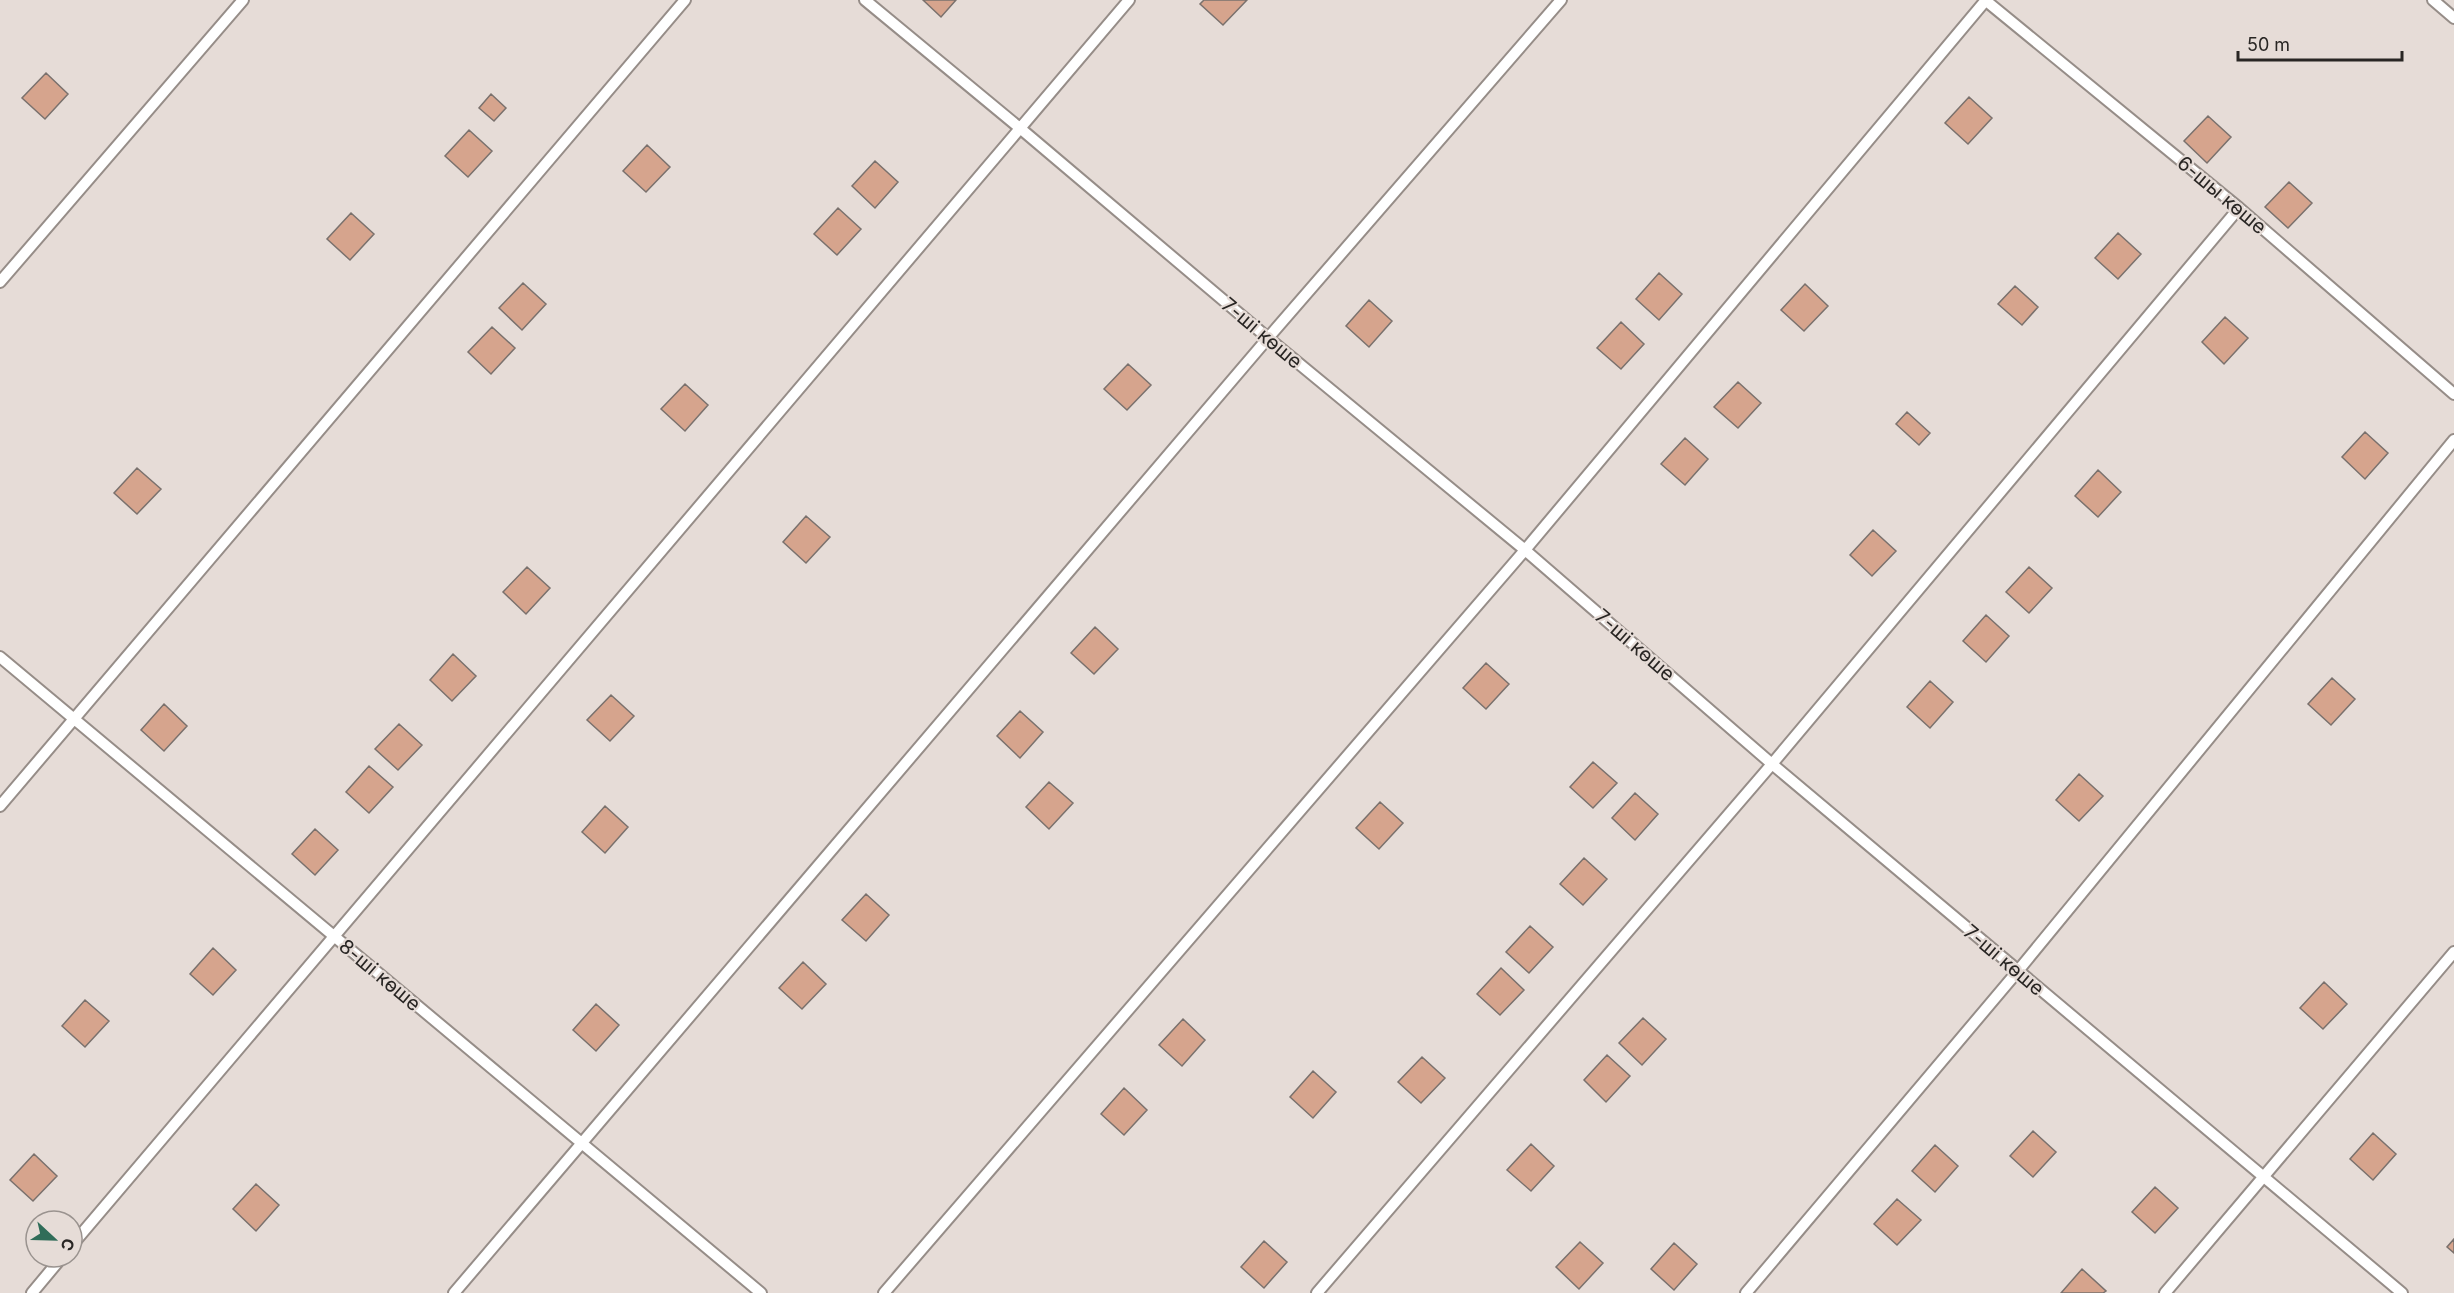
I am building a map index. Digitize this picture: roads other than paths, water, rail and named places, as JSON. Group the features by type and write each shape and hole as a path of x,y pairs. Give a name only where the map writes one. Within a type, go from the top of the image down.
{"lane":[{"path":"0,282 243,0"},
{"path":"0,806 685,0"},
{"name":"7-ші көше","path":"865,0 1525,550 2017,972 2402,1293"},
{"path":"84,1231 1129,0"},
{"path":"454,1293 1268,338 1562,0"},
{"path":"884,1293 1525,550 1985,0"},
{"name":"6-шы көше","path":"1985,0 2239,208 2454,394"},
{"path":"2433,0 2454,18"},
{"path":"1317,1293 1772,764 2239,208"},
{"path":"1746,1293 2017,972 2454,440"},
{"name":"8-ші көше","path":"0,657 582,1141 761,1293"},
{"path":"2165,1293 2454,952"},
{"path":"32,1293 52,1269"}]}
